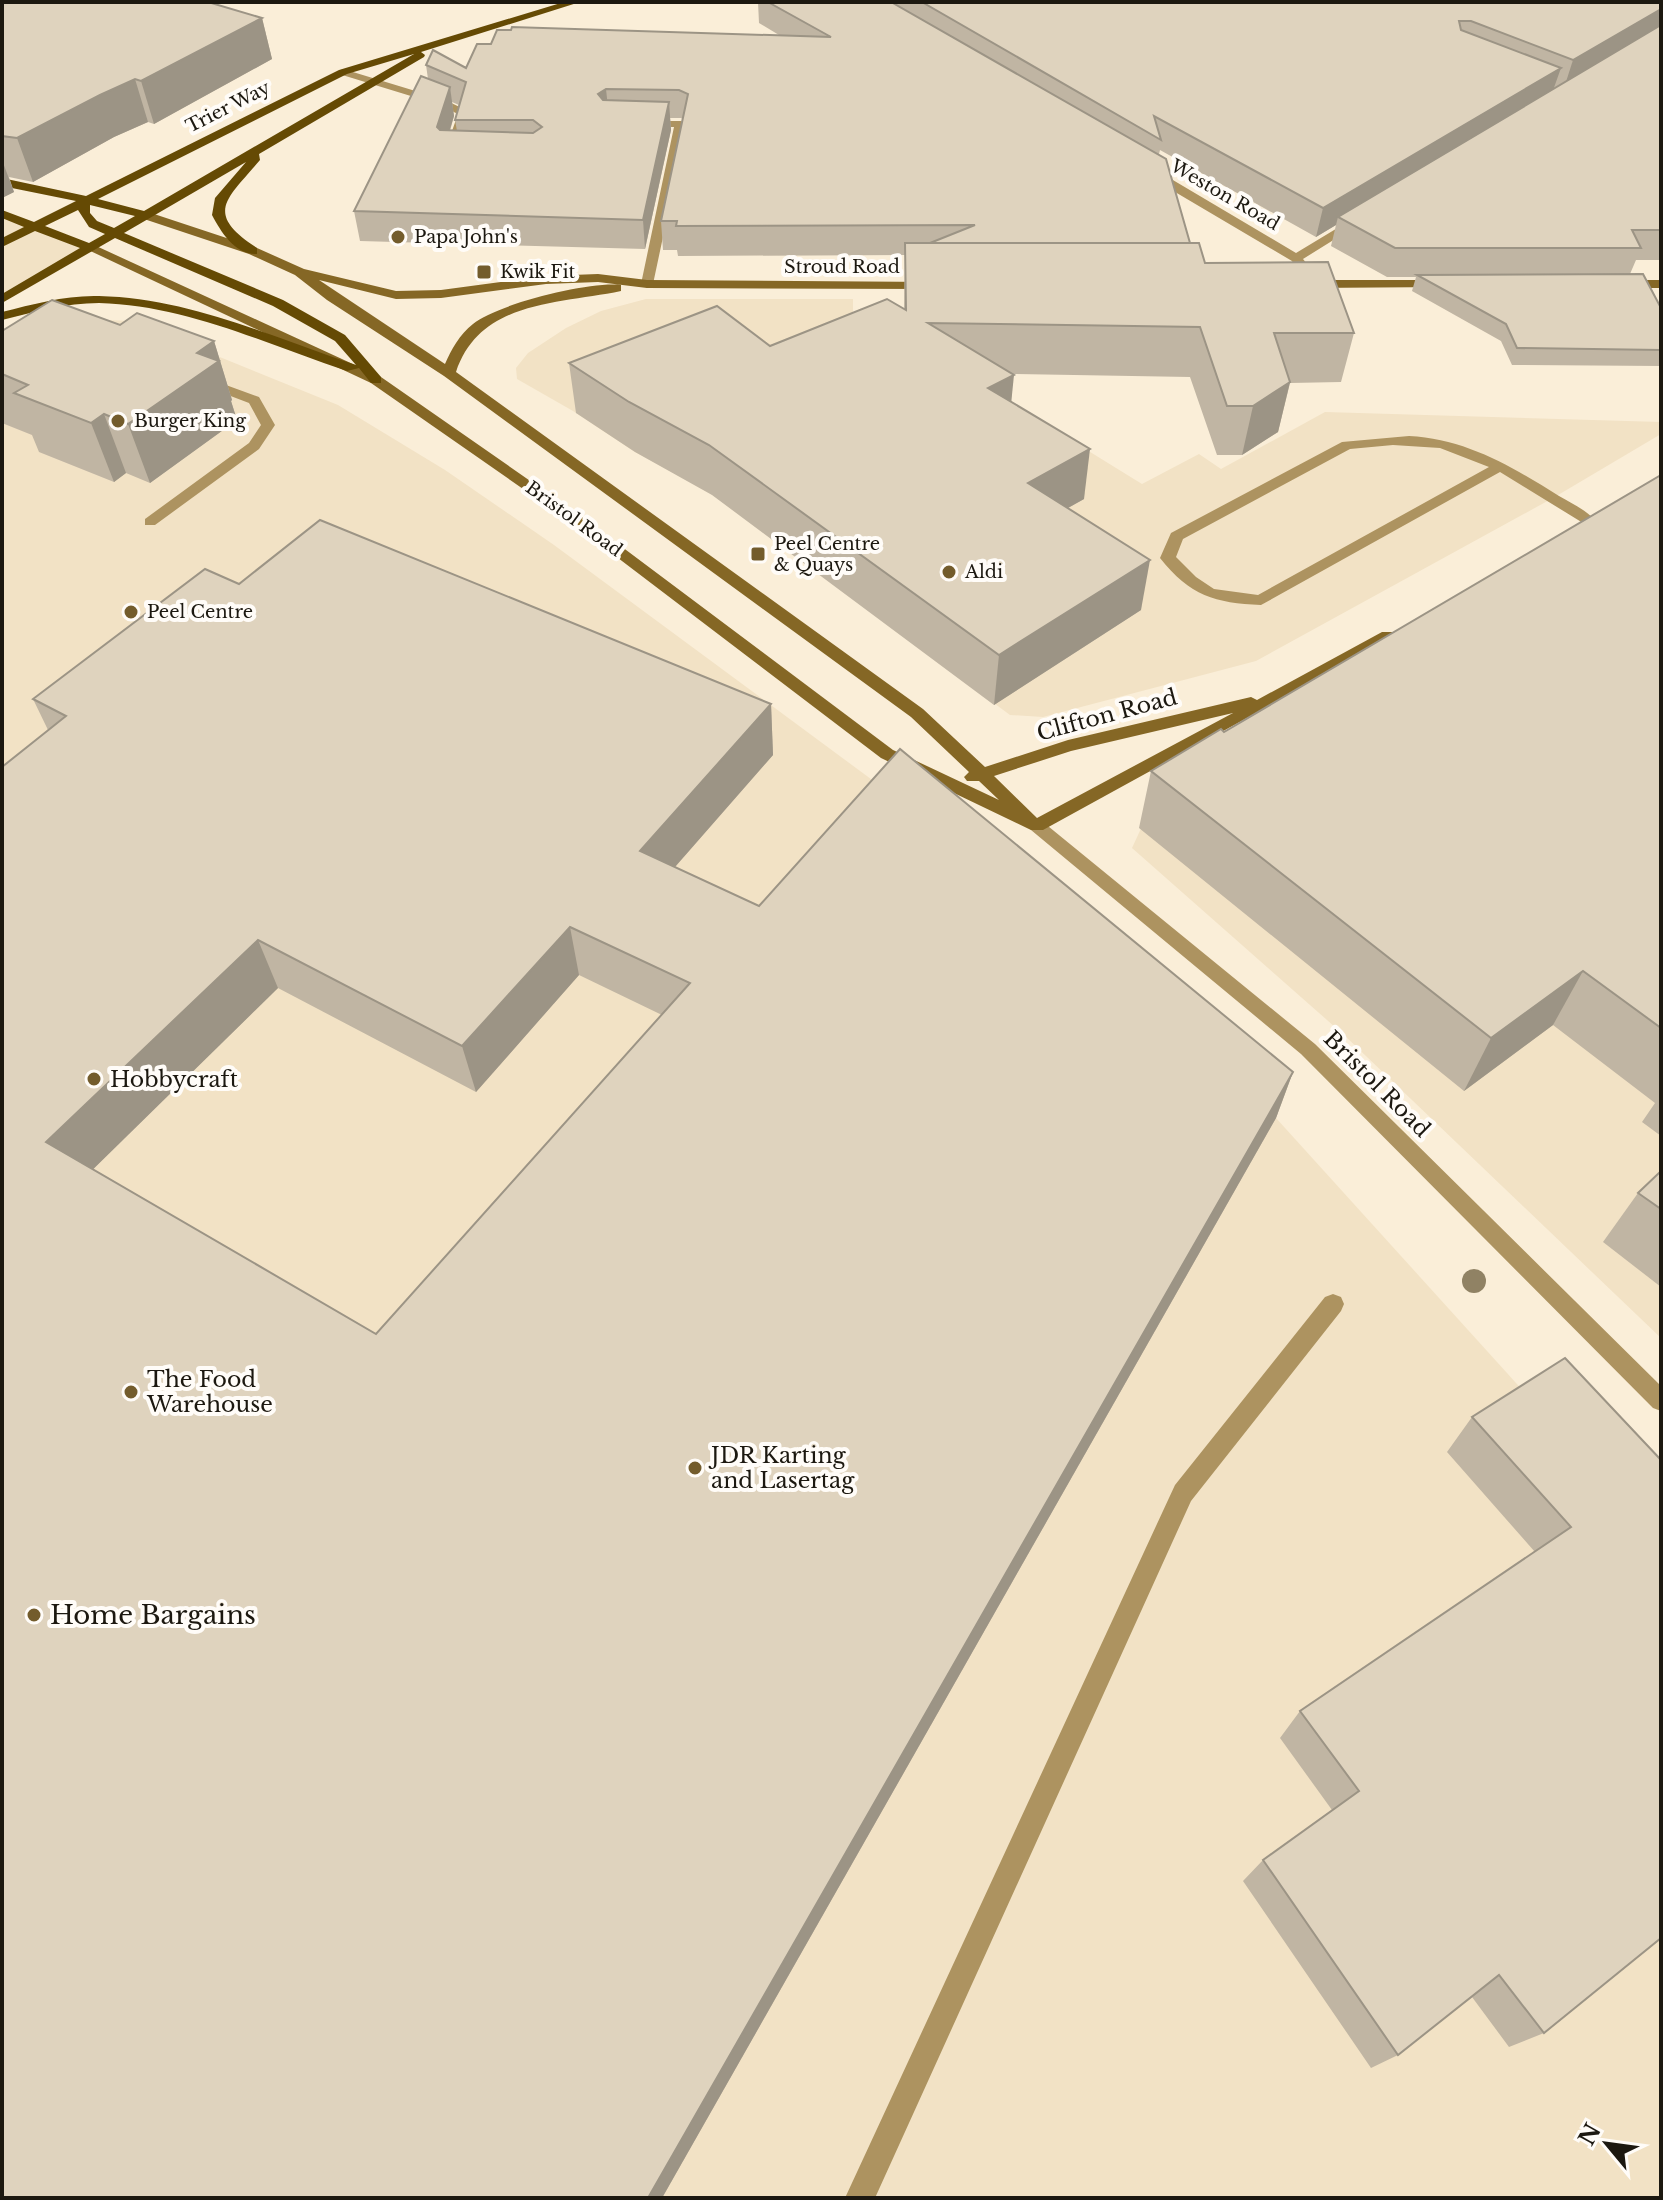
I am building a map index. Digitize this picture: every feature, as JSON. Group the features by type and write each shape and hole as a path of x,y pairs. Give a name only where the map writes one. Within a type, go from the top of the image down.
{"main road":[{"name":"Trier Way","path":"2,243 343,72 575,2"},
{"name":"Trier Way","path":"2,299 448,39"},
{"path":"253,251 230,236 218,215 221,198 270,142"},
{"path":"2,182 145,215"},
{"path":"84,200 84,214 93,224 278,303 340,338 376,380"},
{"path":"2,214 90,248"},
{"name":"Bristol Road","path":"145,215 253,251 300,272 332,297 449,373 917,713 1037,826"},
{"name":"Bristol Road","path":"90,248 376,380 577,520 887,754 1037,826"},
{"name":"Stroud Road","path":"300,272 396,295 441,294 546,280 598,278 647,284 946,285"},
{"name":"Stroud Road","path":"449,373 460,347 477,327 496,316 557,299 647,284"},
{"path":"1294,284 1462,284"},
{"path":"1614,284 1661,284"},
{"path":"2,316 84,299 164,304 352,368"},
{"name":"Clifton Road","path":"1037,826 1401,628"},
{"name":"Clifton Road","path":"956,788 981,772 1165,721 1275,698"}],"street":[{"path":"343,72 441,102 464,113 454,140"},
{"path":"624,123 681,124 647,284"},
{"name":"Weston Road","path":"1146,169 1296,258 1305,269 1310,284"},
{"path":"1296,258 1364,217"},
{"path":"150,522 254,446 268,425 254,400 196,378"},
{"path":"1497,468 1261,600 1218,599 1192,584 1168,558 1176,536 1347,445 1379,441 1429,442 1468,451 1588,520"},
{"name":"Bristol Road","path":"1037,826 1308,1049 1661,1401"},
{"path":"860,2198 1183,1493 1333,1304"}],"shaded area":[{"path":"2,214 90,248 2,299"},
{"path":"646,299 853,299 853,322 972,379 1142,484 1199,454 1221,469 1325,412 1661,422 1661,434 1553,498 1256,661 1043,717 1010,715 709,492 635,452 517,379 516,368 528,353 566,328 601,311"},
{"path":"82,319 131,321 338,405 445,470 554,545 898,799 1276,1118 1661,1543 1661,2198 2,2198 2,340"},
{"path":"1661,500 1661,1338 1344,1035 1132,848 1150,809"}],"building":[{"path":"2,2 208,2 262,18 141,81 135,79 100,95 17,138 2,136"},
{"path":"768,2 891,2 1166,159 1190,243 930,243 975,225 676,226 677,221 661,221 688,94 679,90 606,89 598,94 603,100 669,102 643,220 354,211 421,76 450,87 437,127 440,130 533,133 542,127 533,120 455,120 466,82 426,65 433,50 466,68 477,44 491,44 497,30 511,30 512,27 831,37"},
{"path":"922,2 1661,2 1661,9 1573,60 1471,21 1459,21 1461,30 1561,68 1323,208 1154,116 1161,140"},
{"path":"1661,25 1661,230 1632,230 1641,248 1395,248 1338,217"},
{"path":"905,243 1199,243 1205,263 1328,262 1354,333 1274,333 1290,382 1253,406 1227,406 1200,327 928,323 1014,375 988,388 1090,449 1028,483 1150,560 999,655 709,445 629,402 569,363 717,306 770,346 887,299 906,310"},
{"path":"1643,274 1661,308 1661,350 1517,348 1506,324 1417,275"},
{"path":"52,300 120,325 137,313 214,341 197,353 219,361 128,424 104,414 91,423 14,393 28,385 2,374 2,331"},
{"path":"1661,475 1661,1028 1583,971 1491,1038 1151,771 1221,729 1224,732"},
{"path":"320,520 771,704 640,851 759,906 900,749 1293,1072 648,2198 2,2198 2,767 66,716 33,699 205,569 239,584","holes":["570,927 690,983 376,1334 46,1142 258,940 462,1046"]},
{"path":"1661,1171 1661,1209 1638,1193"},
{"path":"1565,1358 1661,1460 1661,1938 1544,2033 1499,1975 1398,2055 1263,1860 1359,1791 1300,1711 1571,1527 1472,1417"}],"place":[{"name":"Papa John's","path":"398,237"},
{"name":"Kwik Fit","path":"484,272"},
{"name":"Burger King","path":"118,421"},
{"name":"Peel Centre & Quays","path":"758,554"},
{"name":"Aldi","path":"949,572"},
{"name":"Peel Centre","path":"131,612"},
{"name":"Hobbycraft","path":"94,1079"},
{"name":"The Food Warehouse","path":"131,1392"},
{"name":"JDR Karting and Lasertag","path":"695,1468"},
{"name":"Home Bargains","path":"34,1615"}]}
